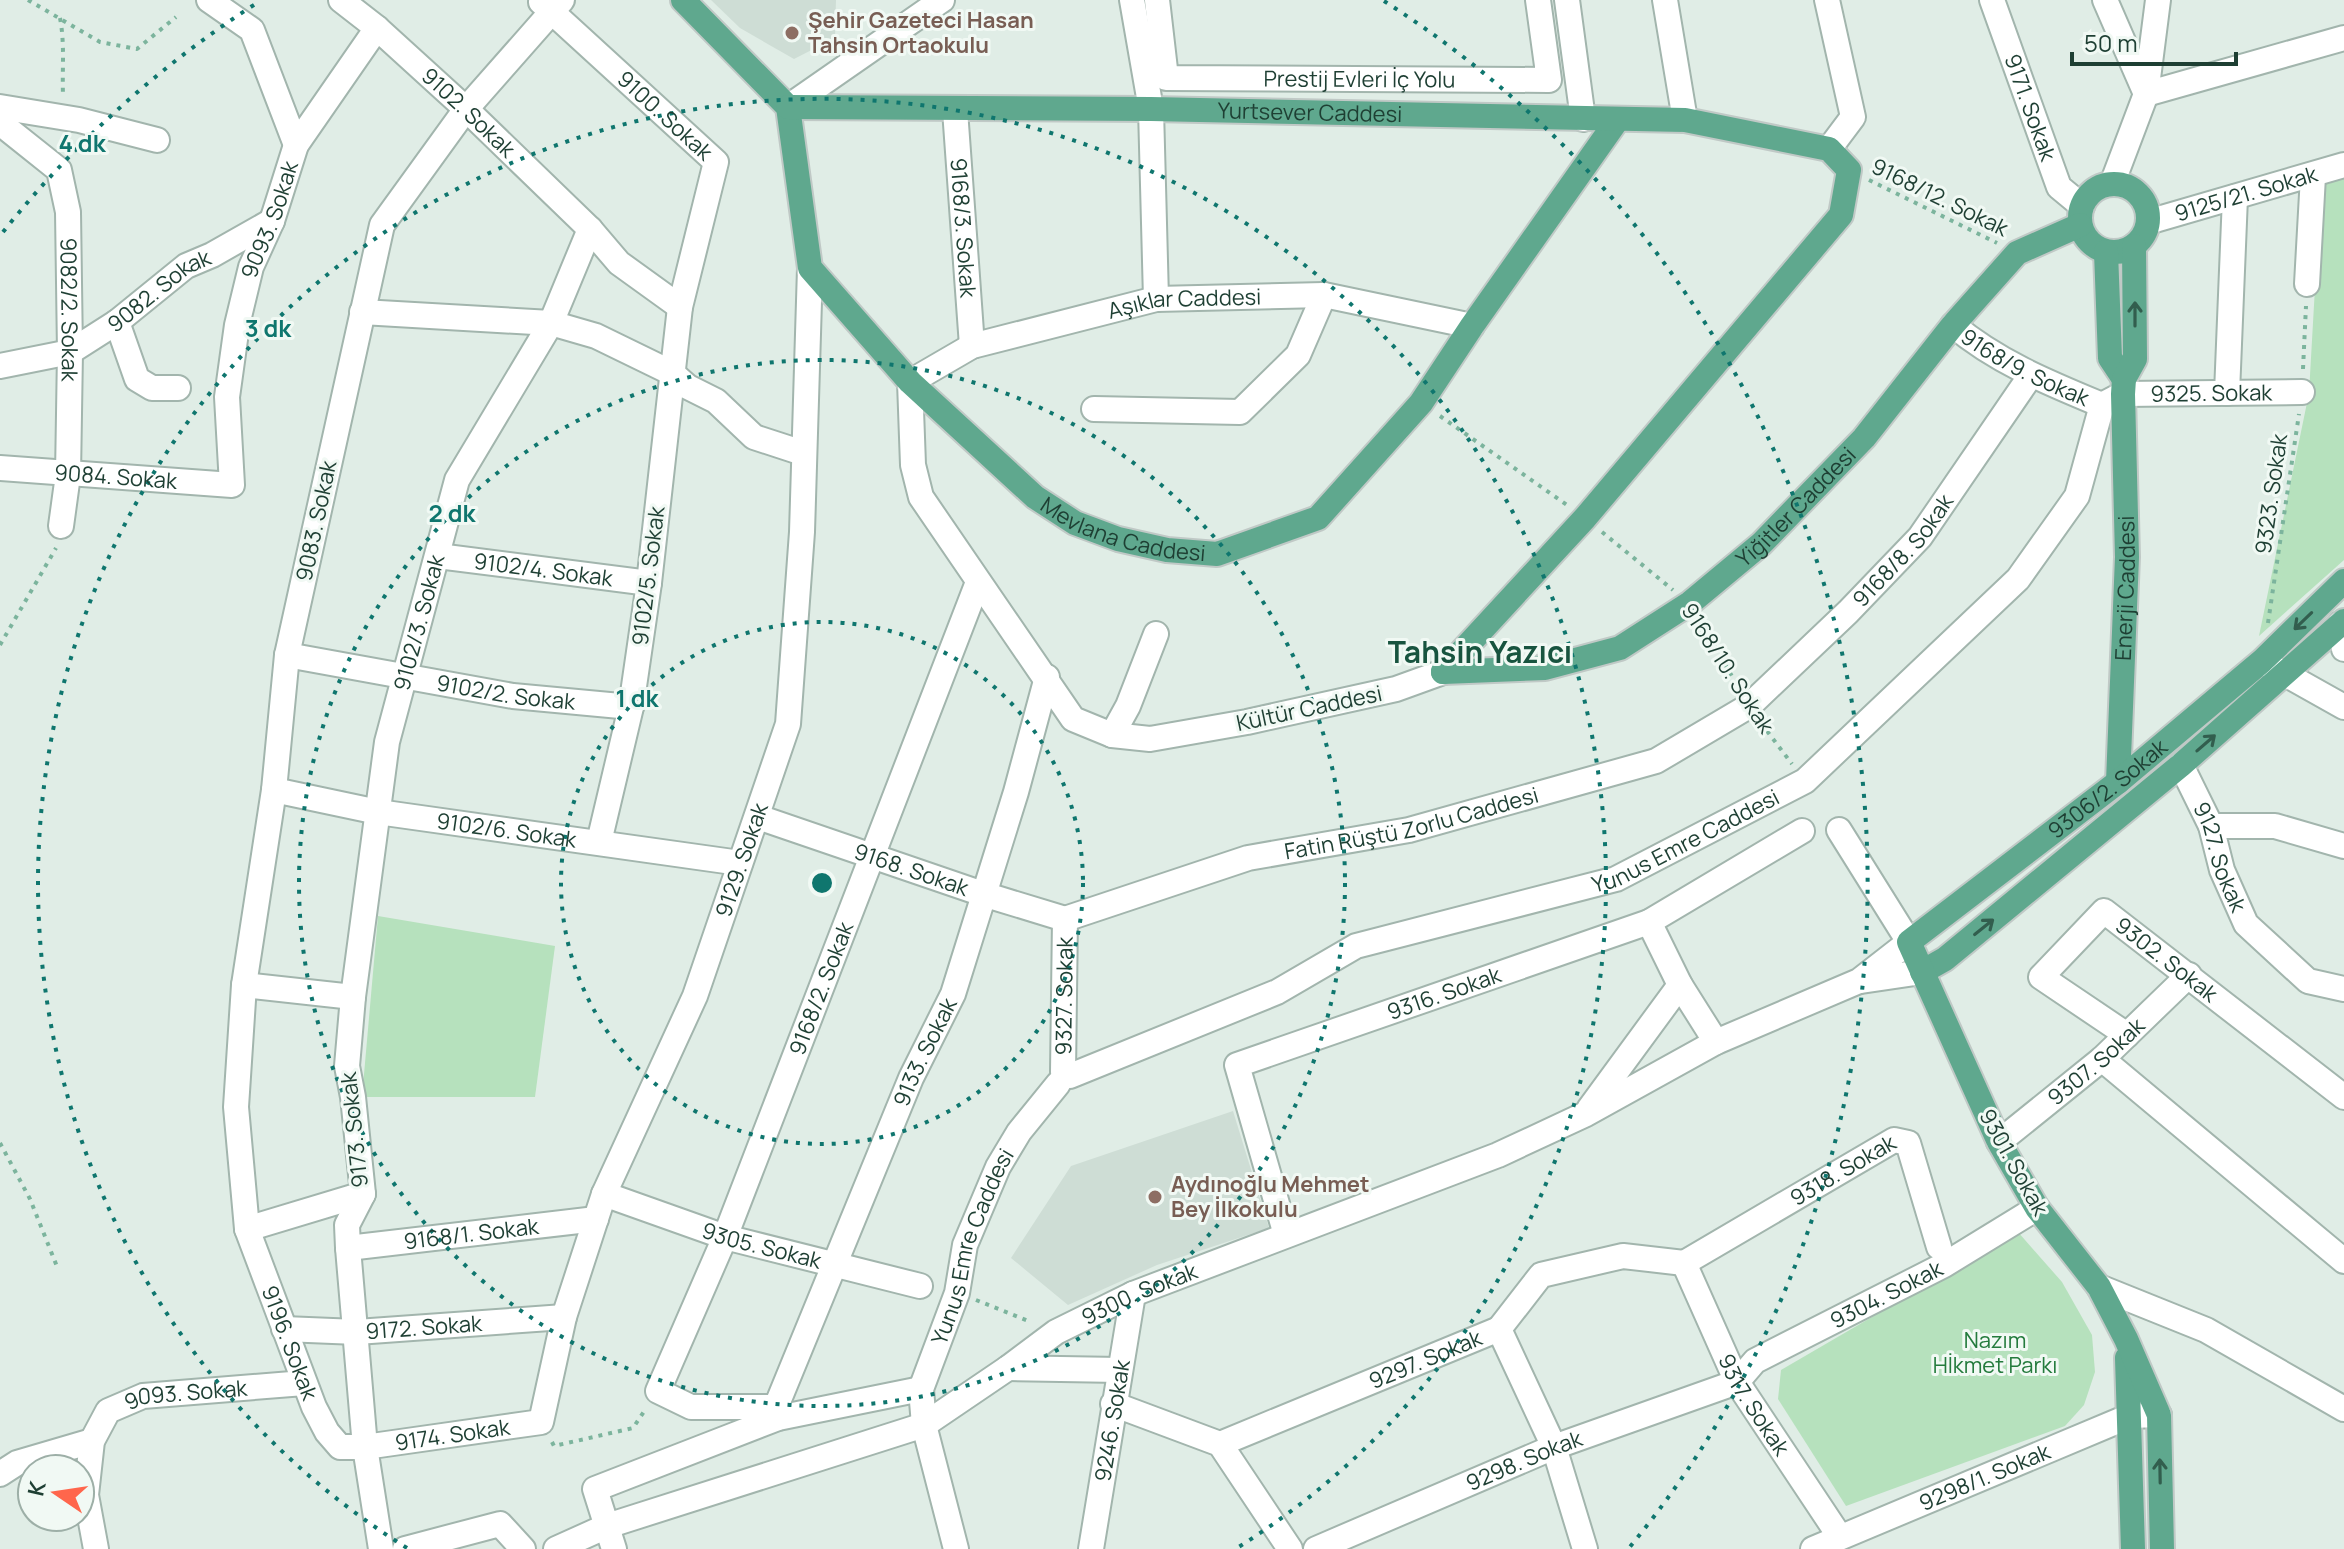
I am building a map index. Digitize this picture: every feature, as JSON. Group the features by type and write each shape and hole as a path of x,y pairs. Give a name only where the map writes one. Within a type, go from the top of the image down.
{"main road":[{"path":"683,0 788,107 810,268"},
{"name":"Yurtsever Caddesi","path":"788,107 1151,109 1685,120 1829,149"},
{"name":"Mevlana Caddesi","path":"810,268 910,382 1035,497 1075,523 1118,539 1167,550 1217,554 1318,518 1421,403 1618,119"},
{"path":"1829,149 1849,170"},
{"name":"Kültür Caddesi","path":"1443,672 1585,518 1841,215 1849,170"},
{"path":"2112,184 2131,188 2139,194 2145,202 2148,222 2141,240 2134,246 2125,251 2106,252 2089,242 2081,215 2094,190 2112,184"},
{"name":"Yiğitler Caddesi","path":"1443,672 1545,668 1620,648 1690,603 1761,544 1864,438 1953,325 2017,253 2081,215"},
{"name":"Yunus Emre Caddesi","path":"2116,393 2135,359 2134,246"},
{"path":"2106,252 2110,358 2116,393"},
{"name":"Enerji Caddesi","path":"2116,393 2127,557 2118,782"},
{"name":"9306/2. Sokak","path":"1909,942 2118,782 2262,661 2344,581"},
{"name":"9306/2. Sokak","path":"1922,972 1945,959 2181,765 2342,622"},
{"path":"1909,942 1922,972"},
{"name":"9301. Sokak","path":"1922,972 1999,1142 2037,1208 2099,1287 2159,1415 2162,1549"},
{"name":"9301. Sokak","path":"2126,1339 2133,1549"}],"street":[{"path":"209,0 252,30 296,145"},
{"name":"9102. Sokak","path":"341,0 377,28 466,109 590,229 619,263 680,307"},
{"path":"788,107 942,0"},
{"path":"1132,0 1151,109 1156,299"},
{"name":"Prestij Evleri İç Yolu","path":"1157,0 1166,78 1549,80 1538,0"},
{"path":"1567,0 1583,119"},
{"path":"1665,0 1685,120"},
{"name":"9171. Sokak","path":"1992,0 2059,187 2081,215"},
{"path":"2105,0 2146,94"},
{"path":"2112,184 2146,94 2158,0"},
{"path":"1829,149 1853,117 1837,2"},
{"name":"9083. Sokak","path":"236,1107 244,985 274,790 287,655 382,225 466,109 551,4"},
{"name":"9100. Sokak","path":"551,4 716,162 680,307"},
{"name":"9093. Sokak","path":"232,485 227,397 237,325 251,267 272,221 296,145 377,28"},
{"path":"2146,94 2344,38"},
{"path":"0,107 63,117 157,140"},
{"name":"9168/3. Sokak","path":"955,110 972,346"},
{"name":"9082/2. Sokak","path":"0,123 59,170 68,212 68,475 61,526"},
{"name":"9125/21. Sokak","path":"2148,222 2344,165"},
{"path":"2307,284 2313,176"},
{"path":"2227,393 2235,197"},
{"name":"9082. Sokak","path":"0,366 70,352 117,322 186,266 272,221"},
{"name":"9102/3. Sokak","path":"378,812 387,742 457,480 551,323 590,229"},
{"name":"9129. Sokak","path":"541,1422 564,1317 604,1194 695,996 788,724 802,532 810,268"},
{"path":"1094,409 1240,412 1298,355 1324,295"},
{"name":"Aşıklar Caddesi","path":"910,382 972,346 1156,299 1324,295 1472,326"},
{"name":"9102/5. Sokak","path":"599,842 631,707 649,583 680,307"},
{"path":"362,312 551,323 596,336 672,373 688,387 716,401 754,437 803,453"},
{"path":"117,322 137,379 152,388 178,388"},
{"name":"9168/9. Sokak","path":"1953,325 1981,348 2031,375 2116,393"},
{"name":"9168/8. Sokak","path":"1749,706 1848,612 1920,537 2031,375"},
{"name":"Kültür Caddesi","path":"910,382 913,465 921,497 1073,719 1112,735 1150,739 1247,722 1396,689 1443,672"},
{"name":"9325. Sokak","path":"2116,393 2302,392"},
{"name":"Yunus Emre Caddesi","path":"956,1549 924,1425 921,1389 957,1293 965,1245 998,1167 1019,1132 1063,1077 1277,992 1356,946 1616,879 1805,781 2018,579 2077,496 2116,393"},
{"name":"9084. Sokak","path":"0,468 232,485"},
{"name":"9102/4. Sokak","path":"438,556 649,583"},
{"name":"9168/2. Sokak","path":"658,1391 725,1237 978,582"},
{"path":"2342,622 2344,649"},
{"path":"1112,735 1128,706 1156,634"},
{"name":"9102/2. Sokak","path":"287,655 513,696 631,707"},
{"path":"2262,661 2344,707"},
{"name":"9133. Sokak","path":"777,1413 911,1078 953,994 1016,792 1047,677"},
{"name":"Fatin Rüştü Zorlu Caddesi","path":"1065,919 1248,858 1409,830 1656,761 1749,706"},
{"name":"9127. Sokak","path":"2181,765 2211,826 2222,870 2246,924 2308,981 2344,989"},
{"name":"9102/6. Sokak","path":"274,790 378,812 740,863"},
{"name":"9173. Sokak","path":"365,1447 347,1225 363,1194 347,1066 353,997 378,812"},
{"name":"9168. Sokak","path":"758,817 870,857 1065,919"},
{"path":"2211,826 2275,826 2344,846"},
{"path":"1839,830 1909,942"},
{"name":"9316. Sokak","path":"1286,1235 1237,1065 1649,922 1802,831"},
{"name":"9302. Sokak","path":"2127,1035 2041,977 2104,911 2344,1097"},
{"name":"9327. Sokak","path":"1063,1077 1065,919"},
{"path":"1649,922 1680,985 1716,1042"},
{"name":"9306/2. Sokak","path":"1586,1114 1716,1042 1859,981 1909,942"},
{"name":"9306/2. Sokak","path":"1859,981 1922,972"},
{"name":"9307. Sokak","path":"1999,1142 2102,1059 2189,975"},
{"path":"244,985 353,997"},
{"name":"9300. Sokak","path":"556,1549 611,1538 924,1425 1056,1332 1133,1294 1498,1155 1586,1114 1680,985"},
{"path":"2102,1059 2344,1261"},
{"name":"9196. Sokak","path":"236,1107 247,1229 304,1383 327,1432 340,1447 365,1447"},
{"name":"9318. Sokak","path":"1684,1263 1894,1140 1908,1143 1939,1247"},
{"path":"247,1229 363,1194"},
{"name":"9305. Sokak","path":"604,1194 725,1237 920,1286"},
{"name":"9304. Sokak","path":"1737,1382 1755,1361 1944,1265 2037,1208"},
{"name":"9168/1. Sokak","path":"348,1248 596,1219"},
{"path":"1499,1329 1541,1275 1623,1256 1684,1263"},
{"name":"9317. Sokak","path":"1684,1263 1737,1382 1840,1537"},
{"path":"2099,1287 2206,1330 2340,1399"},
{"name":"9246. Sokak","path":"1091,1549 1133,1294"},
{"name":"9172. Sokak","path":"284,1329 357,1332 564,1317"},
{"name":"9297. Sokak","path":"1220,1444 1499,1329 1554,1447 1585,1549"},
{"path":"1008,1368 1120,1370"},
{"name":"9298. Sokak","path":"1316,1549 1554,1447 1737,1382"},
{"name":"9093. Sokak","path":"92,1441 108,1411 143,1396 304,1383"},
{"path":"611,1538 595,1489 777,1413 921,1389"},
{"path":"658,1391 691,1407 777,1413"},
{"path":"1113,1404 1220,1444 1290,1549"},
{"name":"9298/1. Sokak","path":"1813,1549 2130,1416 2159,1415"},
{"name":"9174. Sokak","path":"365,1447 541,1422"},
{"path":"0,1474 17,1463 92,1441 86,1495 96,1549"},
{"path":"365,1447 381,1549"},
{"path":"405,1549 500,1524 523,1549"}],"path":[{"path":"28,0 100,42 137,49 176,17"},
{"path":"60,18 65,44 63,117"},
{"name":"9168/12. Sokak","path":"1849,170 2017,253"},
{"name":"9323. Sokak","path":"2262,661 2302,392 2307,284"},
{"name":"9168/10. Sokak","path":"1421,403 1585,518 1690,603 1749,706 1805,781"},
{"path":"0,645 56,547 61,526"},
{"path":"0,1143 30,1199 58,1269"},
{"path":"957,1293 1056,1332"},
{"path":"541,1422 554,1446 633,1428 658,1391"}],"shaded area":[{"name":"Şehir Gazeteci Hasan Tahsin Ortaokulu","path":"711,0 836,0 835,38 794,59 740,28"},
{"name":"Aydınoğlu Mehmet Bey İlkokulu","path":"1233,1111 1269,1228 1157,1265 1068,1305 1011,1258 1071,1166"}],"green space":[{"path":"2344,175 2344,560 2259,636 2309,393 2321,182"},
{"path":"378,916 555,946 535,1097 362,1097"},
{"name":"Nazım Hİkmet Parkı","path":"2018,1232 2062,1282 2092,1335 2095,1372 2084,1405 2065,1426 1846,1506 1778,1399 1781,1370"}],"place":[{"name":"Şehir Gazeteci Hasan Tahsin Ortaokulu","path":"792,33"},
{"name":"Aydınoğlu Mehmet Bey İlkokulu","path":"1155,1197"}],"district":[{"name":"Tahsin Yazıcı","path":"1480,651"}]}
